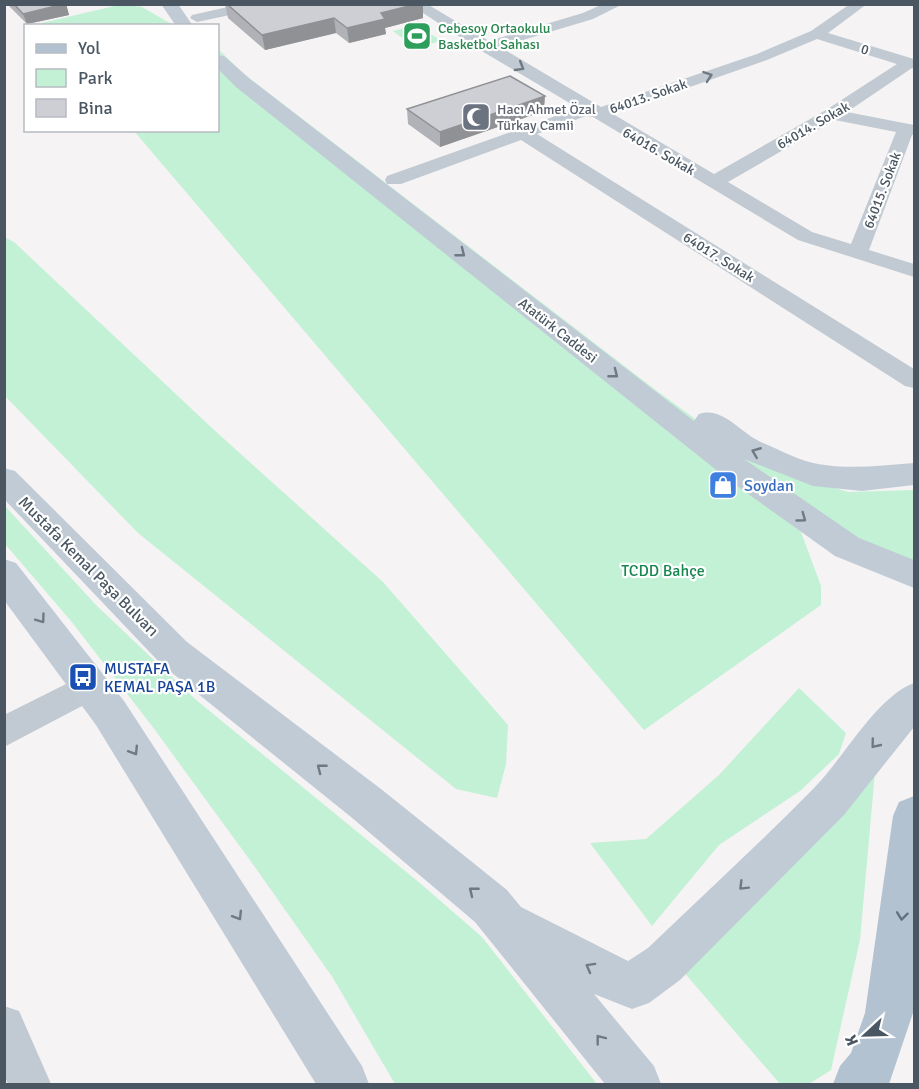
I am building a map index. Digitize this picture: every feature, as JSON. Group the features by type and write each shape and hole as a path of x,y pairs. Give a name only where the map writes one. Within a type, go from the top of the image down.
{"main road":[{"path":"169,4 195,18"},
{"name":"Atatürk Caddesi","path":"219,41 269,85 744,447 813,475 862,480 915,474"},
{"name":"Atatürk Caddesi","path":"219,61 243,83 750,480 847,547 915,574"},
{"name":"Mustafa Kemal Paşa Bulvarı","path":"4,479 174,653 366,803 491,906 502,920"},
{"path":"4,573 96,694 344,1084"},
{"path":"502,920 606,976 632,986 664,964 830,801 882,736 915,700"},
{"path":"858,1084 871,1068 889,1013 915,816"},
{"path":"502,920 636,1084"}],"street":[{"path":"195,18 263,4"},
{"name":"64016. Sokak","path":"416,4 593,112 805,236 915,271"},
{"path":"485,47 588,16 616,4"},
{"name":"64013. Sokak","path":"394,180 584,111 602,112 719,72 816,34 860,4"},
{"name":"0","path":"816,34 912,63"},
{"name":"64014. Sokak","path":"714,182 832,114 912,63"},
{"path":"832,114 910,129"},
{"name":"64015. Sokak","path":"858,252 910,129"},
{"name":"64017. Sokak","path":"523,133 915,380"},
{"path":"4,732 96,694"},
{"path":"4,1026 30,1084"}],"green space":[{"path":"123,4 142,7 171,24 43,24"},
{"name":"Cebesoy Ortaokulu Basketbol Sahası","path":"418,25 441,41 416,48 393,31"},
{"path":"219,50 244,74 657,391 754,462 848,492 914,490 914,564 873,547 830,523 747,466 240,75 219,54"},
{"name":"TCDD Bahçe","path":"219,67 237,87 801,532 821,586 821,605 644,730 135,132 219,132"},
{"path":"4,237 14,242 213,429 383,582 508,725 506,764 497,798 456,789 138,533 5,396"},
{"path":"5,506 96,605 195,699 421,884 482,937 597,1084 395,1084 333,978 252,863 155,730 71,621 5,544"},
{"path":"799,688 846,733 839,754 800,791 719,845 652,926 590,843 646,839 719,775"},
{"path":"875,772 860,940 831,1070 809,1084 780,1084 682,970"}],"building":[{"path":"14,4 64,4 23,14"},
{"path":"227,4 417,4 381,13 385,19 347,28 334,18 262,35"},
{"path":"510,76 545,96 440,132 407,109"}],"place":[{"name":"Cebesoy Ortaokulu Basketbol Sahası","path":"417,36"},
{"name":"Hacı Ahmet Özal Türkay Camii","path":"476,117"},
{"name":"Soydan","path":"723,485"},
{"name":"MUSTAFA KEMAL PAŞA 1B","path":"83,677"}]}
